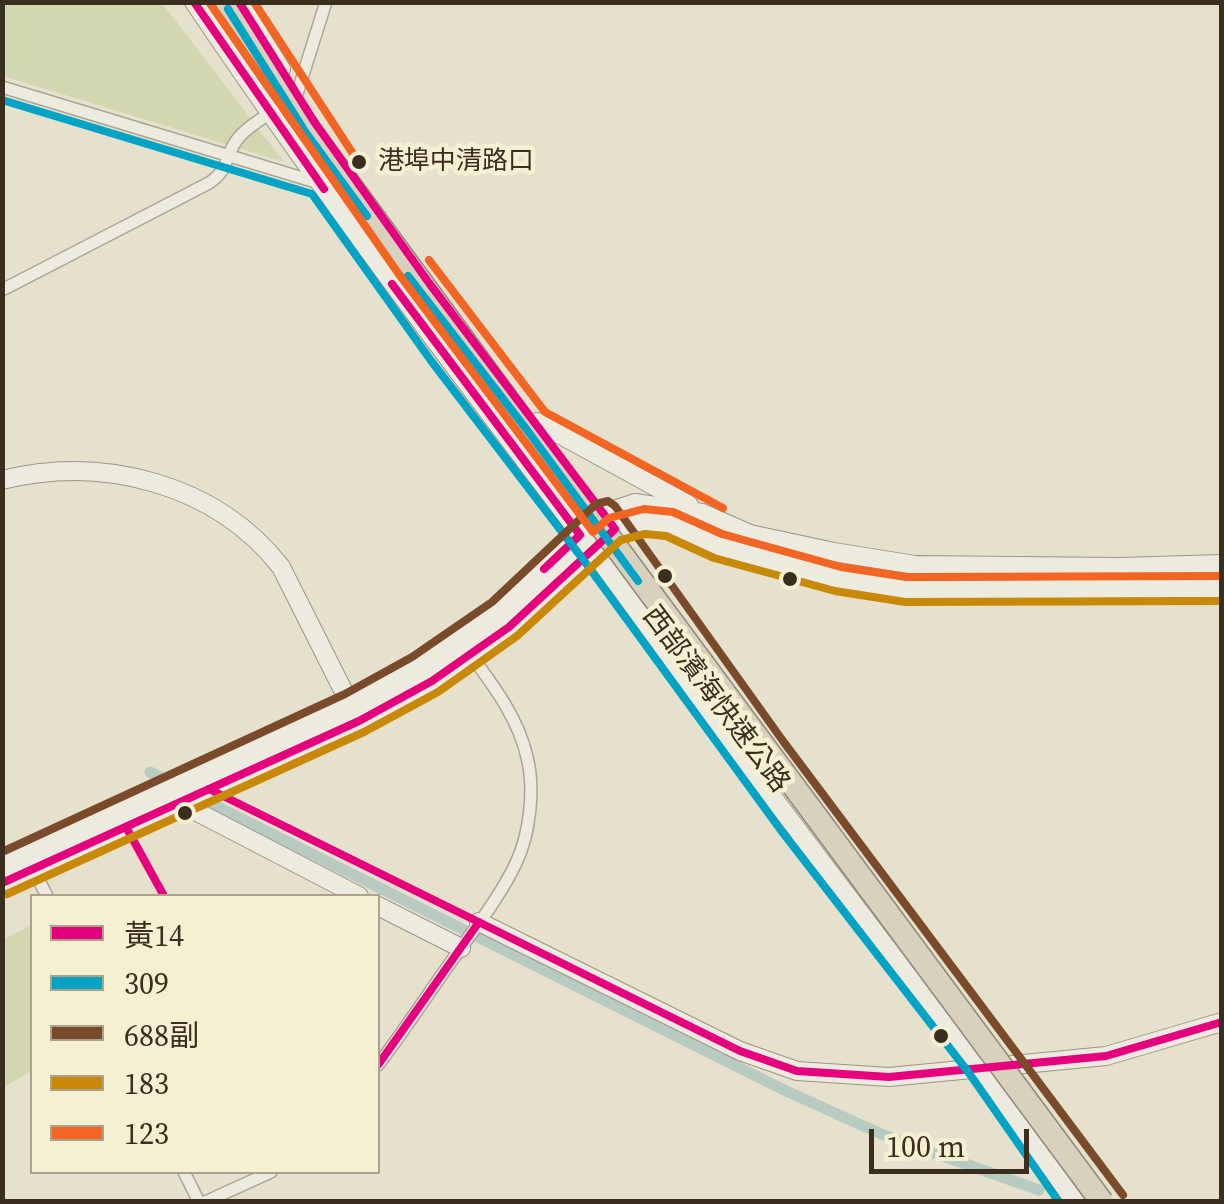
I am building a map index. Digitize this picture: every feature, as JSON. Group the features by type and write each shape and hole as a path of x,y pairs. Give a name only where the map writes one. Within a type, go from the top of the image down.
{"highway":[{"name":"西部濱海快速公路","path":"207,2 283,119 1086,1202"},
{"name":"西部濱海快速公路","path":"224,2 295,110 505,398 1102,1202"}],"street":[{"path":"194,2 268,113 442,354 592,550 790,821 979,1066 1074,1202"},
{"path":"240,2 296,94 429,283 538,422 773,748 1113,1202"},
{"path":"2,290 223,173 228,154 240,136 296,94 326,2"},
{"path":"2,87 320,183"},
{"path":"538,422 750,534 862,558 915,565 1222,564"},
{"path":"2,480 24,474 80,471 126,476 177,489 232,518 265,547 281,568 355,713"},
{"path":"2,883 30,862 355,713 432,682 580,535 635,503 702,512"},
{"path":"466,648 509,626 592,550 610,521"},
{"path":"610,521 669,524 718,546 838,579 906,590 1222,588"},
{"path":"380,1062 518,860 531,790 528,759 519,731 502,700 466,648"},
{"path":"2,866 30,862 180,804 355,713"},
{"path":"180,804 355,894"},
{"path":"30,862 46,894"},
{"path":"380,907 461,948"},
{"path":"479,922 776,1066 797,1071 889,1077 1106,1056 1222,1022"},
{"path":"185,1174 202,1202 266,1174"}],"green space":[{"path":"10,3 162,3 284,162 3,76 3,7"},
{"path":"30,926 30,1072 3,1087 3,940"}],"waterway":[{"path":"150,772 177,786"},
{"path":"194,795 784,1090 881,1134 1039,1190"}],"transit line":[{"name":"黃14","path":"194,2 324,189"},
{"name":"123","path":"209,2 398,273 593,532 609,518 644,509 673,512 722,534 841,567 907,577 1222,576"},
{"name":"黃14","path":"2,883 359,721 432,681 509,627 615,529 429,283 315,123 239,2"},
{"name":"123","path":"254,2 361,166"},
{"name":"309","path":"228,9 304,130 367,216"},
{"name":"309","path":"2,100 312,194 432,362 582,558 780,829 969,1073 1059,1202"},
{"name":"123","path":"429,260 545,412 723,508"},
{"name":"309","path":"408,276 638,581"},
{"name":"黃14","path":"392,284 580,535 544,569"},
{"name":"688副","path":"2,852 345,694 412,657 492,602 596,504 608,501 1123,1195"},
{"name":"183","path":"7,894 364,732 438,692 517,636 621,540 645,534 666,536 714,558 835,591 905,602 1222,601"},
{"name":"黃14","path":"209,789 740,1051 797,1071 889,1077 1106,1056 1222,1022"},
{"name":"黃14","path":"126,827 163,894"},
{"name":"黃14","path":"380,1062 479,922"}],"place":[{"name":"港埠中清路口","path":"359,162"}]}
